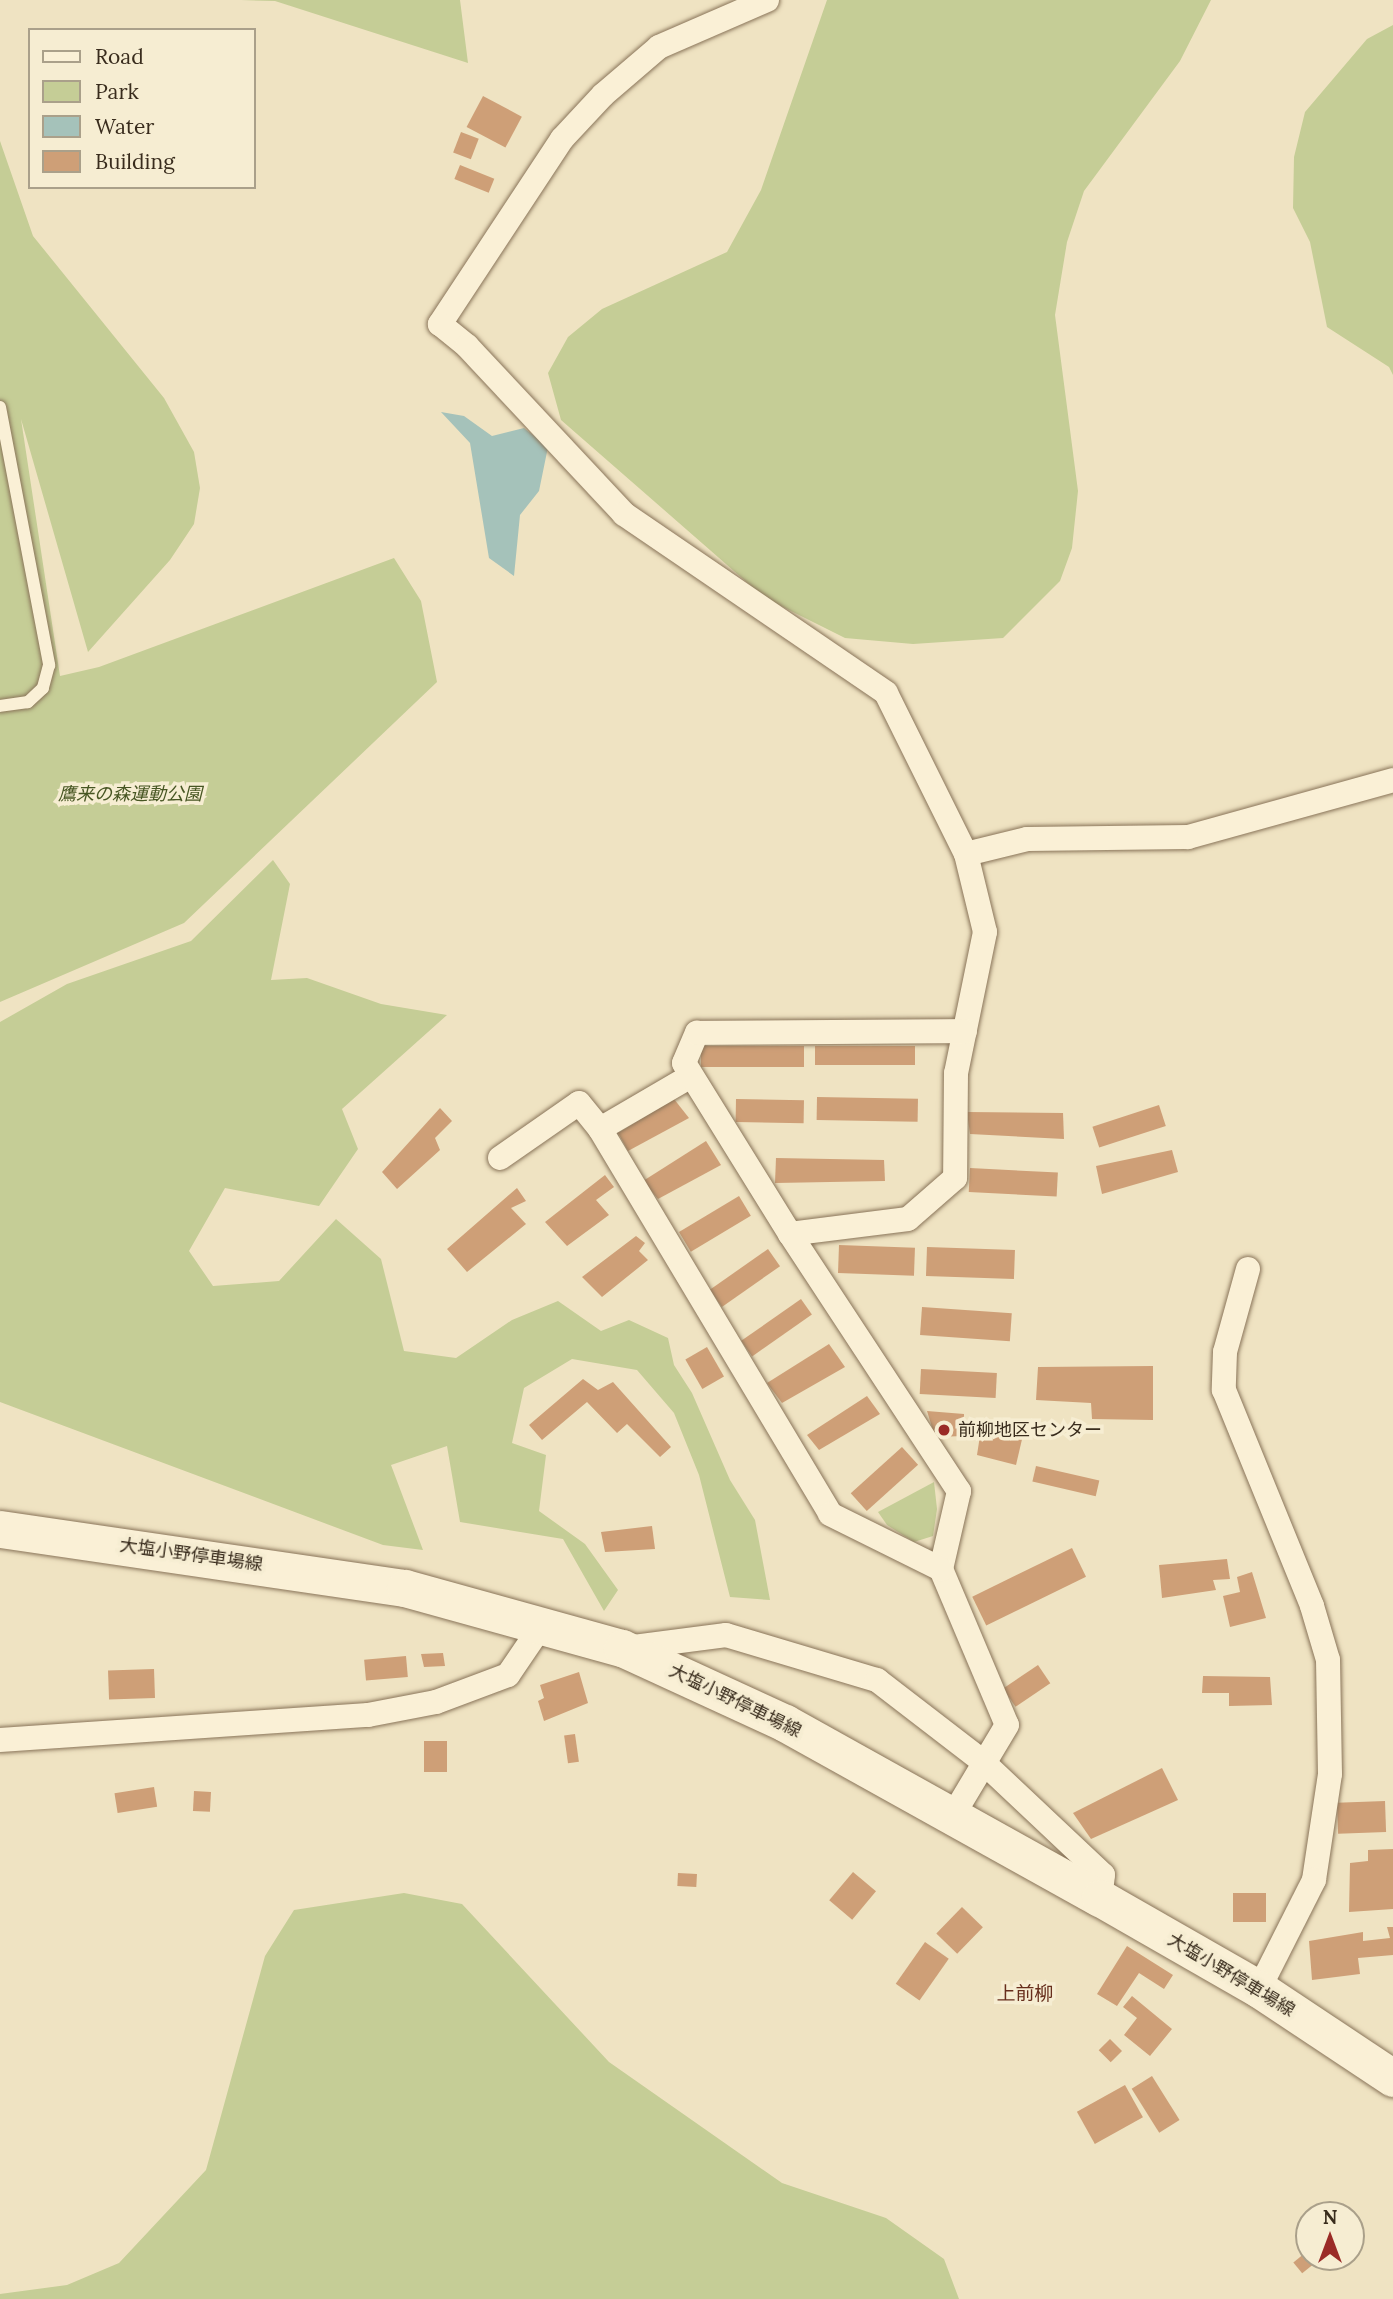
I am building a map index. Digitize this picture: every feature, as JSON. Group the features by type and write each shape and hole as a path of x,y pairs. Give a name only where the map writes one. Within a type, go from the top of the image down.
{"main road":[{"name":"大塩小野停車場線","path":"0,1529 315,1572 405,1588 622,1648 785,1723 1100,1898 1259,1989 1393,2078"}],"street":[{"path":"767,0 659,47 603,95 562,139 440,324 467,346 624,514 886,693 966,853 985,932 956,1073 955,1178 908,1219 790,1234"},
{"path":"966,853 1040,838 1188,837 1393,780"},
{"path":"952,1817 982,1761 1007,1725 941,1569 959,1491 790,1234 684,1063 697,1033 965,1031"},
{"path":"600,1129 691,1076"},
{"path":"500,1158 579,1103 600,1129 830,1514 941,1569"},
{"path":"1248,1269 1225,1352 1224,1390 1311,1606 1328,1660 1330,1774 1314,1880 1259,1989"},
{"path":"0,1740 368,1714 436,1702 508,1675 542,1625"},
{"path":"622,1648 726,1635 877,1680 982,1761 1103,1875 1100,1898"}],"lane":[{"path":"0,407 49,665 43,688 28,702 0,706"}],"green space":[{"path":"241,0 460,0 468,63 275,1"},
{"path":"827,0 1211,0 1180,61 1084,191 1067,242 1055,315 1078,491 1072,548 1060,581 1003,638 913,644 845,638 765,598 561,420 548,373 568,337 602,309 727,252 761,190"},
{"path":"1393,25 1393,375 1389,367 1327,327 1310,242 1293,208 1294,157 1305,112 1367,39"},
{"name":"鷹来の森運動公園","path":"0,141 33,236 164,398 194,452 200,488 194,524 170,560 88,652 21,419 60,676 99,667 394,558 421,601 437,682 184,923 0,1002"},
{"path":"273,860 290,884 271,980 307,978 381,1004 447,1015 342,1109 358,1149 319,1206 225,1188 189,1251 213,1286 279,1281 336,1219 381,1259 404,1351 456,1358 512,1320 558,1301 601,1331 629,1320 668,1338 674,1365 692,1393 730,1480 755,1520 770,1600 730,1597 699,1475 674,1413 637,1370 572,1359 524,1388 512,1443 546,1455 539,1511 585,1544 618,1590 604,1611 563,1539 460,1522 447,1446 391,1465 423,1550 383,1545 0,1402 0,1022 67,984 191,941"},
{"path":"934,1482 937,1509 933,1536 914,1542 887,1525 878,1512"},
{"path":"404,1893 462,1904 609,2062 782,2183 886,2218 944,2259 959,2299 0,2299 0,2294 67,2285 119,2263 206,2170 265,1956 294,1910"}],"water":[{"path":"441,412 464,416 492,436 524,428 548,447 539,491 520,515 514,576 489,558 470,443"}],"building":[{"path":"483,96 522,117 505,148 467,127"},
{"path":"461,132 479,139 471,159 453,153"},
{"path":"460,165 494,179 489,193 454,179"},
{"path":"701,1046 804,1046 804,1067 701,1067"},
{"path":"815,1046 915,1046 915,1065 815,1065"},
{"path":"817,1097 918,1099 918,1122 817,1120"},
{"path":"674,1099 689,1118 628,1151 618,1133"},
{"path":"736,1099 804,1100 804,1123 736,1122"},
{"path":"1159,1105 1166,1126 1099,1148 1092,1127"},
{"path":"440,1108 452,1121 435,1138 440,1150 397,1189 382,1172"},
{"path":"967,1112 1063,1113 1064,1139 970,1134"},
{"path":"706,1141 721,1165 658,1199 643,1181"},
{"path":"1172,1150 1178,1172 1102,1194 1096,1166"},
{"path":"776,1158 884,1160 885,1181 775,1183"},
{"path":"970,1168 1058,1173 1057,1197 969,1192"},
{"path":"605,1175 614,1187 596,1200 609,1215 567,1246 545,1222"},
{"path":"517,1188 526,1201 511,1208 526,1224 467,1272 447,1249"},
{"path":"739,1196 751,1216 691,1252 679,1232"},
{"path":"636,1236 645,1243 639,1251 648,1260 602,1297 582,1277"},
{"path":"839,1245 915,1248 914,1276 838,1273"},
{"path":"927,1247 1015,1250 1014,1279 926,1276"},
{"path":"768,1249 780,1266 722,1307 710,1290"},
{"path":"801,1299 812,1315 752,1356 741,1341"},
{"path":"922,1307 1012,1313 1010,1341 920,1335"},
{"path":"829,1344 845,1367 782,1403 767,1383"},
{"path":"707,1347 724,1376 702,1389 685,1360"},
{"path":"1153,1366 1153,1420 1092,1419 1091,1403 1036,1400 1038,1367"},
{"path":"921,1369 997,1373 996,1398 920,1394"},
{"path":"583,1379 598,1390 613,1382 671,1447 660,1457 627,1424 617,1433 587,1402 542,1440 529,1425"},
{"path":"867,1396 880,1414 819,1450 807,1435"},
{"path":"927,1411 964,1414 964,1436 935,1437"},
{"path":"981,1429 1023,1435 1016,1465 977,1455"},
{"path":"902,1447 918,1465 867,1511 851,1493"},
{"path":"1036,1466 1099,1481 1096,1496 1032,1482"},
{"path":"652,1526 655,1549 605,1552 601,1532"},
{"path":"1072,1548 1086,1577 986,1625 972,1597"},
{"path":"1227,1559 1230,1579 1213,1580 1216,1590 1162,1598 1159,1565"},
{"path":"1252,1572 1266,1618 1230,1627 1223,1596 1240,1592 1237,1577"},
{"path":"443,1653 445,1666 424,1667 421,1654"},
{"path":"406,1656 408,1677 366,1681 364,1660"},
{"path":"1038,1665 1050,1683 1015,1707 1003,1688"},
{"path":"154,1669 155,1698 109,1700 108,1671"},
{"path":"579,1672 588,1703 544,1721 538,1701 544,1698 540,1685"},
{"path":"1203,1676 1270,1677 1272,1705 1229,1706 1229,1693 1202,1693"},
{"path":"575,1734 579,1762 568,1763 564,1736"},
{"path":"424,1741 447,1741 447,1772 424,1772"},
{"path":"1162,1768 1178,1800 1091,1839 1073,1813"},
{"path":"154,1787 157,1807 118,1813 114,1793"},
{"path":"194,1791 211,1792 210,1812 193,1811"},
{"path":"1385,1801 1386,1832 1338,1834 1337,1803"},
{"path":"1393,1849 1393,1909 1349,1912 1350,1863 1368,1861 1368,1850"},
{"path":"853,1872 876,1891 852,1920 829,1900"},
{"path":"678,1873 697,1874 696,1887 677,1886"},
{"path":"1233,1893 1266,1893 1266,1922 1233,1922"},
{"path":"962,1907 983,1927 957,1954 936,1934"},
{"path":"1387,1927 1393,1927 1393,1955 1358,1958 1360,1974 1312,1980 1309,1941 1363,1932 1363,1941 1390,1938"},
{"path":"925,1942 949,1959 920,2000 896,1984"},
{"path":"1127,1946 1173,1975 1164,1989 1139,1973 1117,2006 1097,1994"},
{"path":"1132,1996 1172,2029 1150,2056 1124,2035 1137,2018 1123,2007"},
{"path":"1110,2039 1122,2051 1111,2062 1099,2050"},
{"path":"1152,2076 1180,2120 1159,2133 1132,2089"},
{"path":"1125,2085 1143,2117 1095,2144 1077,2112"}],"place":[{"name":"前柳地区センター","path":"944,1430"}],"district":[{"name":"上前柳","path":"1025,1994"}]}
